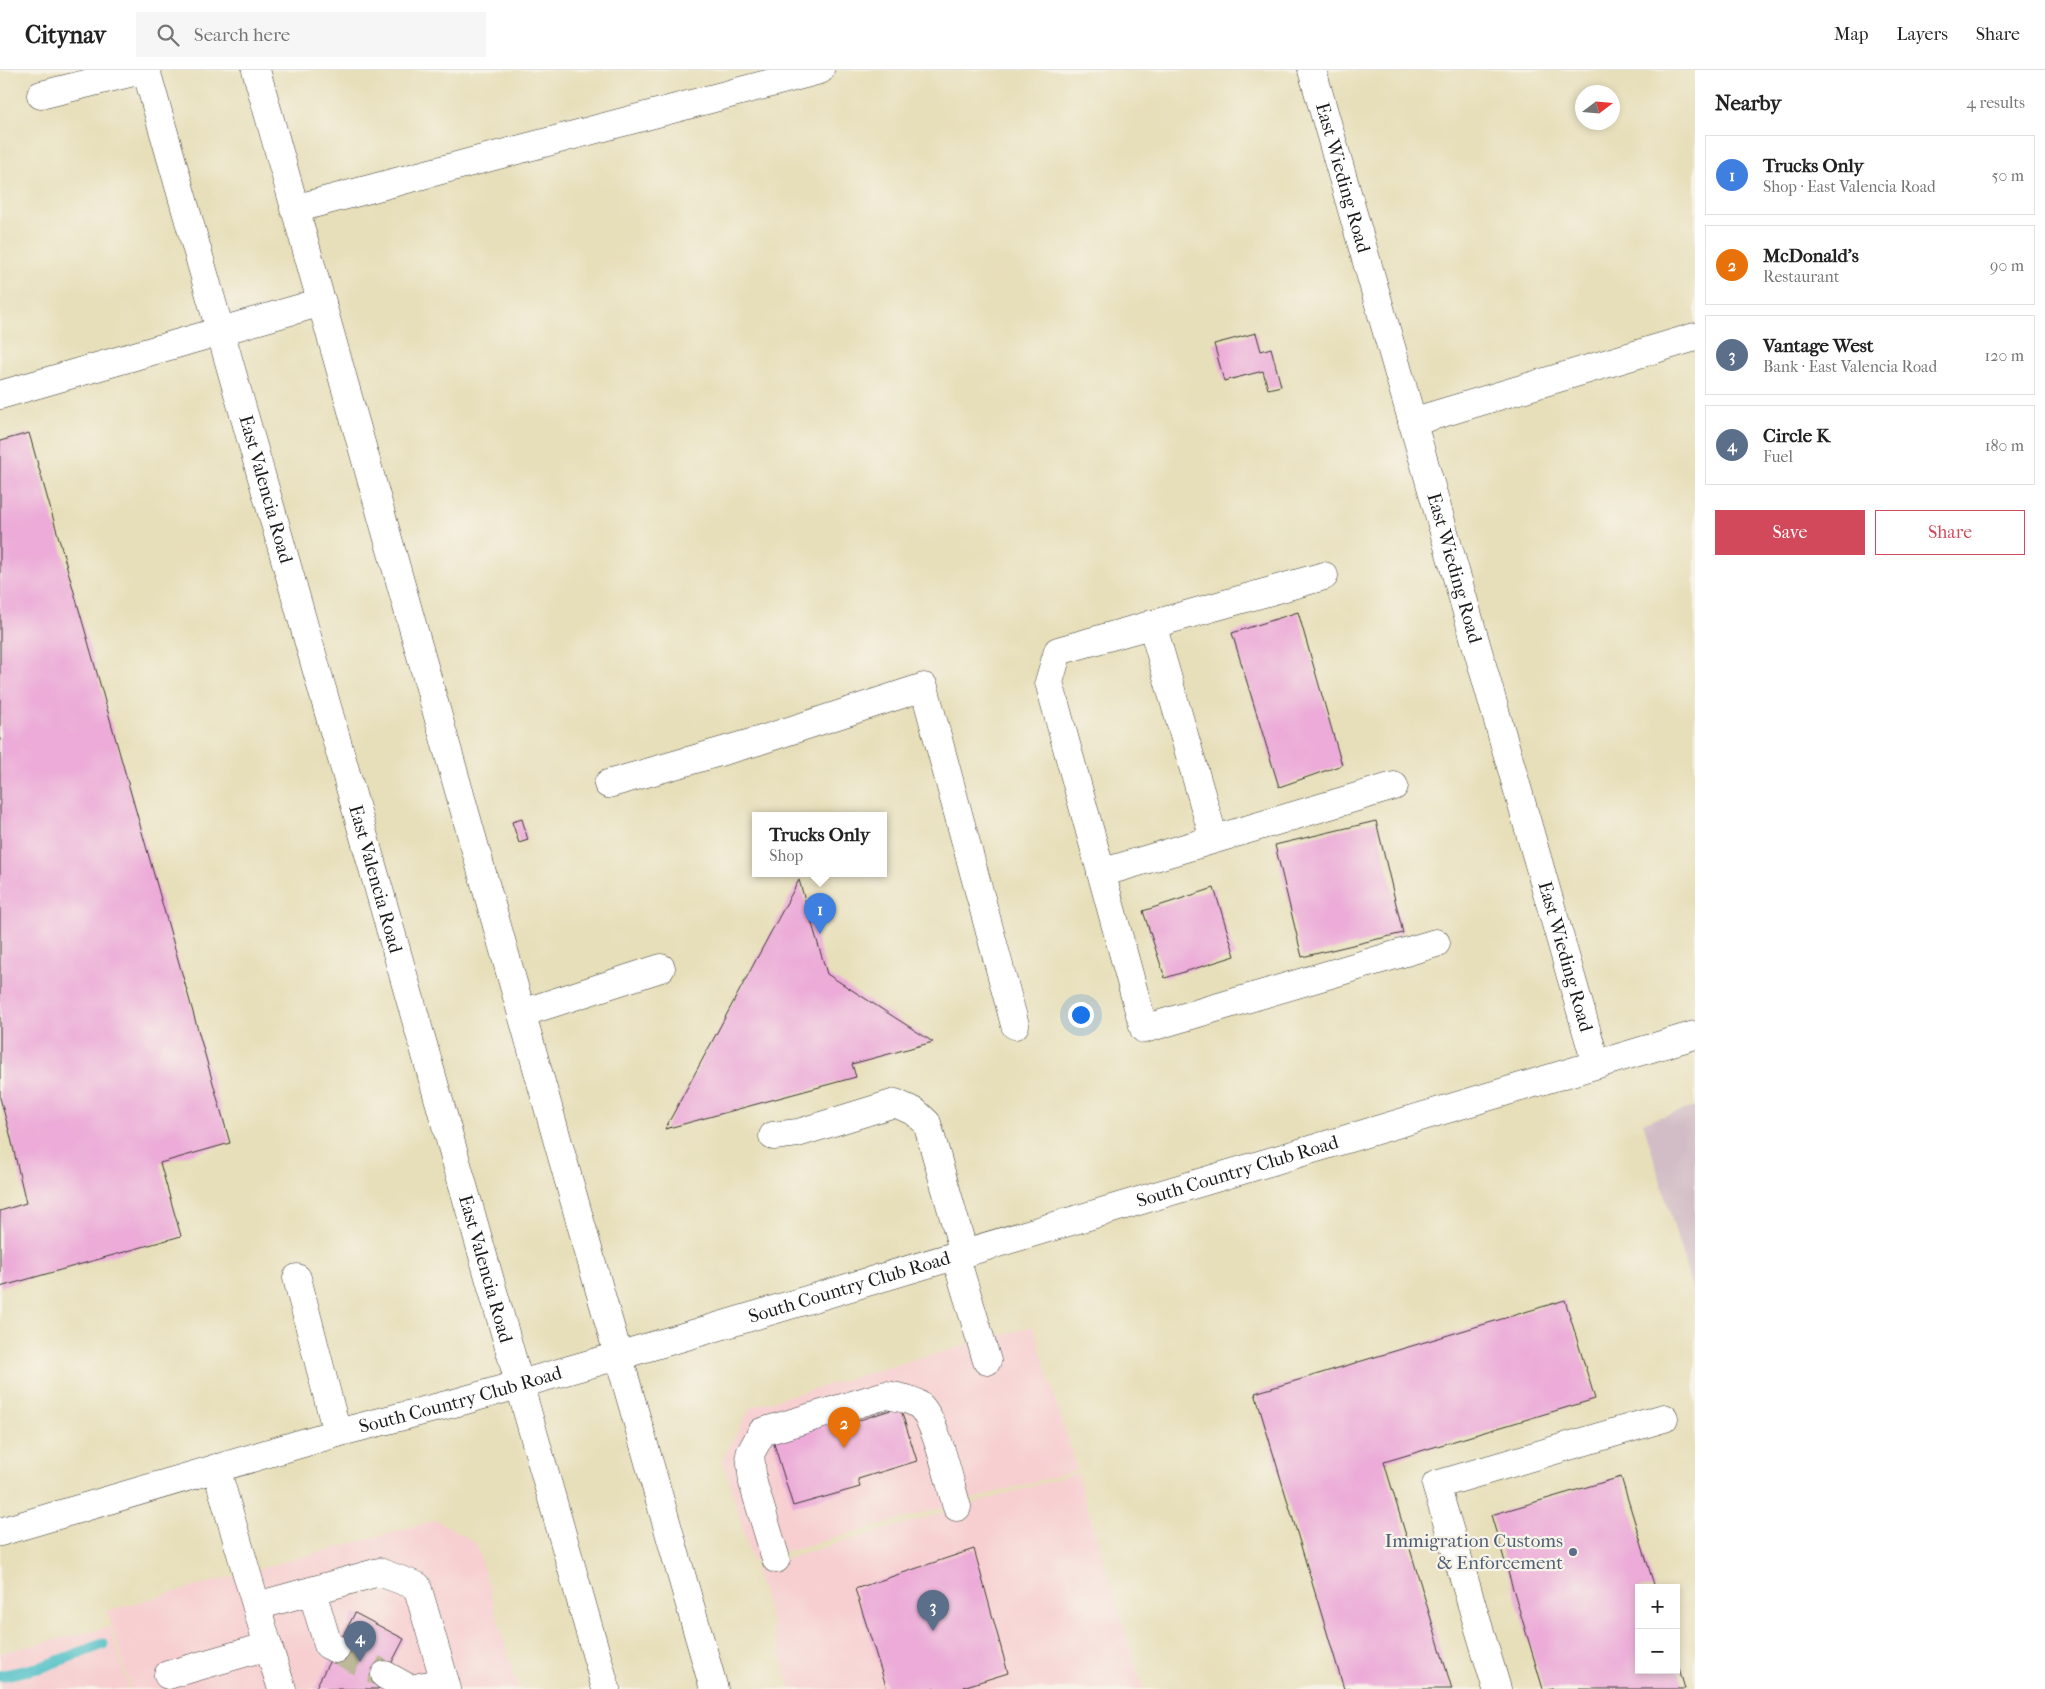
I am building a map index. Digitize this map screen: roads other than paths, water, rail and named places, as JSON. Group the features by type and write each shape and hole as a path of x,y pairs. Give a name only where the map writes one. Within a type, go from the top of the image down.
{"main road":[{"path":"41,95 142,70"},
{"name":"East Valencia Road","path":"146,70 221,330 517,1385 606,1689"},
{"path":"256,70 714,1689"},
{"path":"294,209 820,70"},
{"name":"East Wieding Road","path":"1312,70 1596,1064"},
{"path":"0,394 322,302"},
{"path":"1412,422 1695,337"},
{"path":"1324,576 1058,651 1049,682 1144,1029 1436,944"},
{"path":"1152,624 1214,840"},
{"path":"608,784 758,740 924,687 1015,1025"},
{"path":"1101,873 1394,786"},
{"path":"522,1013 661,968"},
{"name":"South Country Club Road","path":"0,1532 337,1433 517,1385 1695,1035"},
{"path":"773,1136 798,1133 896,1103 915,1112 927,1123 987,1361"},
{"path":"296,1278 337,1433"},
{"path":"776,1559 753,1483 750,1454 762,1432 886,1395 904,1398 920,1405 932,1425 957,1507"},
{"path":"1497,1689 1436,1485 1664,1418"},
{"path":"216,1468 282,1689"},
{"path":"257,1606 379,1572 417,1586 446,1685 410,1689 385,1676"},
{"path":"312,1591 328,1645 336,1649"},
{"path":"168,1675 268,1646"}],"waterway":[{"path":"0,1676 42,1667 103,1644"}],"tunnel":[{"path":"336,1649 385,1675"}],"place":[{"name":"Trucks Only","path":"820,934"},
{"name":"McDonald's","path":"844,1448"},
{"name":"Immigration Customs & Enforcement","path":"1573,1552"},
{"name":"Vantage West","path":"933,1631"},
{"name":"Circle K","path":"360,1662"}]}
